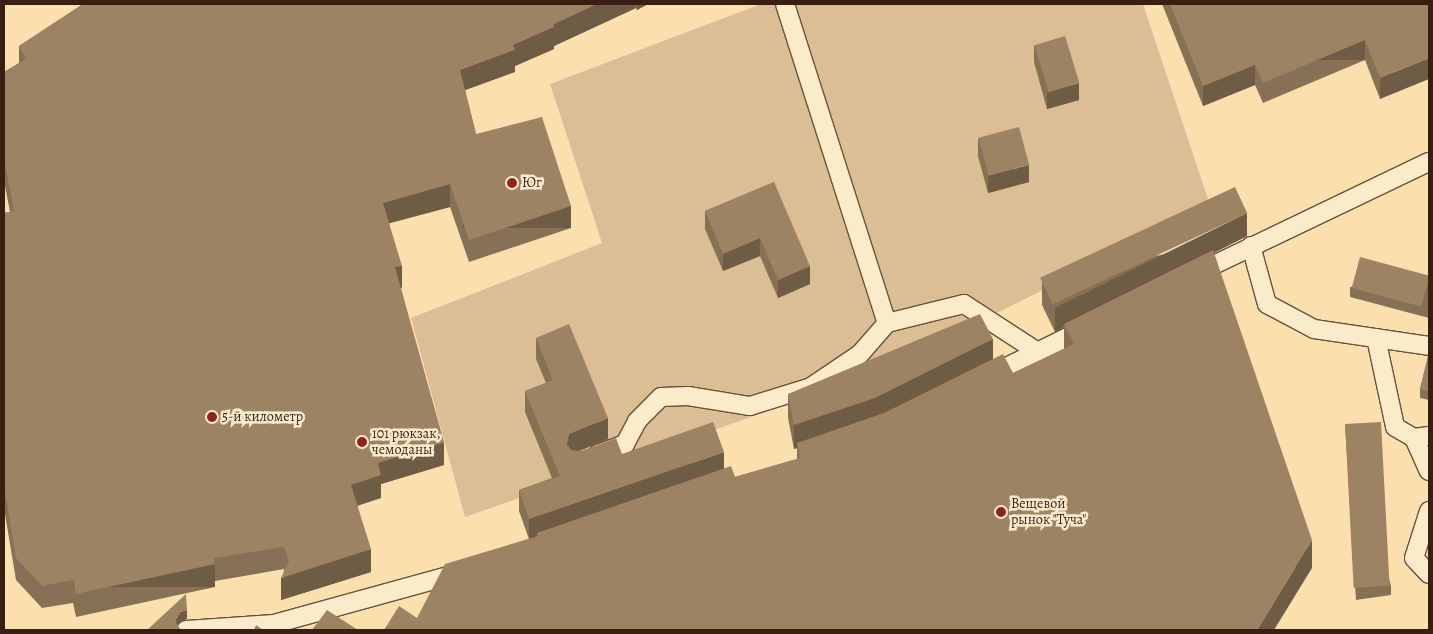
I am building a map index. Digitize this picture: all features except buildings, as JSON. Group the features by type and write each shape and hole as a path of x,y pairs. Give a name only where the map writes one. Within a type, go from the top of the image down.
{"lane":[{"path":"785,4 887,323"},
{"path":"1180,281 1429,162"},
{"path":"1251,246 1266,304 1314,329 1429,346"},
{"path":"585,459 625,444 638,421 661,397 688,396 750,406 811,387 860,354 887,323 964,304 1038,352"},
{"path":"976,382 1100,321"},
{"path":"1376,338 1395,427 1422,437 1429,471"},
{"path":"1429,511 1414,558 1429,574"},
{"path":"186,630 274,624 474,569"}],"shaded area":[{"path":"761,4 1143,4 1211,208 866,377 465,517 411,318 602,243 550,84"}],"place":[{"name":"Юг","path":"512,183"},
{"name":"5-й километр","path":"212,417"},
{"name":"101 рюкзак, чемоданы","path":"362,442"},
{"name":"Вещевой рынок \"Туча\"","path":"1001,512"}]}
